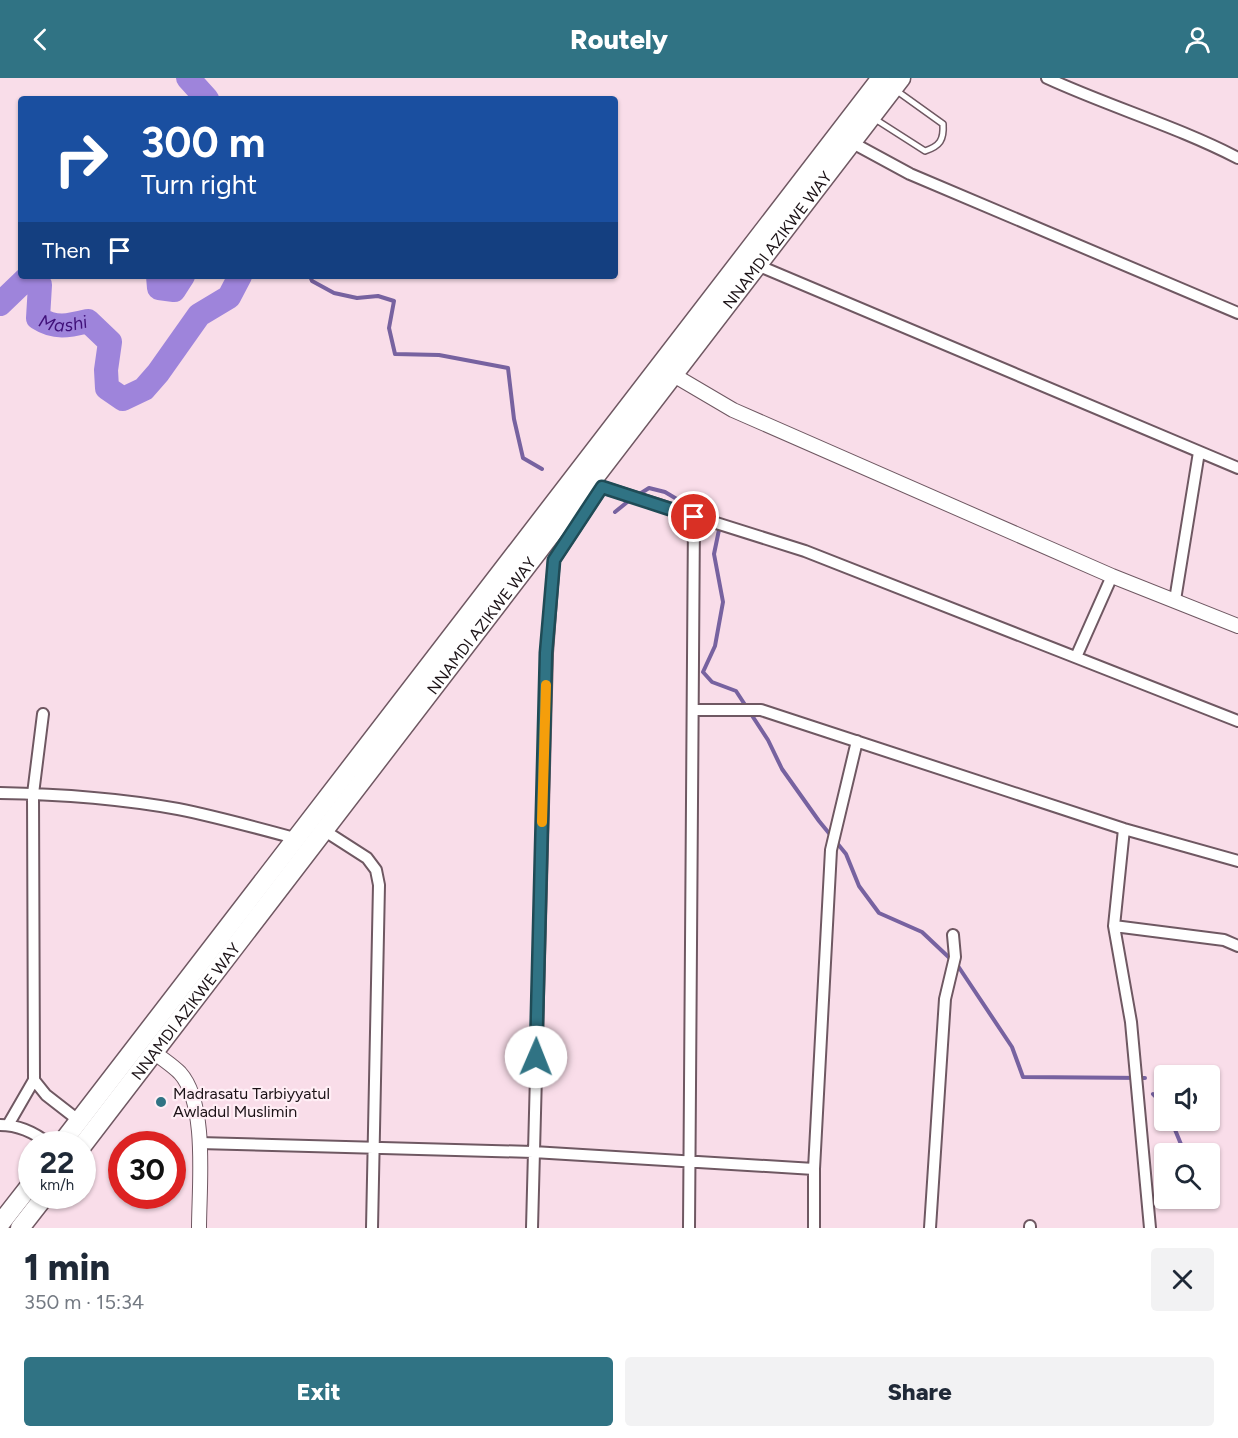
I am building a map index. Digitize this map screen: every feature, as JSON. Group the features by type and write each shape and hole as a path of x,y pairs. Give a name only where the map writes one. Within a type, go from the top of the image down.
{"highway":[{"name":"NNAMDI AZIKWE WAY","path":"80,1131 87,1126 154,1052 325,831 665,370 757,265 871,116 892,81"},
{"name":"NNAMDI AZIKWE WAY","path":"86,1131 87,1126 298,839 892,81"},
{"path":"0,1224 18,1201"},
{"path":"20,1228 35,1209"}],"street":[{"path":"1047,78 1200,138 1238,158"},
{"path":"851,142 910,174 1238,313"},
{"path":"757,265 1238,468"},
{"path":"665,370 733,410 1112,576 1238,626"},
{"path":"1175,600 1199,452"},
{"path":"532,1228 546,653 554,560 602,487 806,551 1238,721"},
{"path":"689,1228 694,517"},
{"path":"1076,657 1112,576"},
{"path":"693,710 755,710 857,741 1124,829 1238,861"},
{"path":"28,1131 4,1125 34,1080 33,794 43,714"},
{"path":"814,1228 814,1169 831,850 857,741"},
{"path":"0,793 33,794 176,809 298,839"},
{"path":"1124,829 1114,926 1131,1022 1150,1228"},
{"path":"325,831 367,858 376,870 379,885 372,1228"},
{"path":"1114,926 1224,940 1238,946"},
{"path":"930,1228 945,999 955,957 953,935"},
{"path":"154,1052 180,1073 191,1091 197,1110 199,1228"},
{"path":"34,1080 46,1095 87,1126"},
{"path":"199,1143 533,1152 814,1169"}],"lane":[{"path":"871,116 925,150 936,148 940,142 944,132 943,124 892,81"}],"waterway":[{"name":"Mashi","path":"188,78 204,96"},
{"name":"Mashi","path":"0,304 26,279"},
{"name":"Mashi","path":"26,279 40,285 38,318 50,324 62,326 88,321 110,342 106,370 107,388 123,399 144,389 199,315 229,297 238,279"},
{"name":"Mashi","path":"158,279 159,288 174,290 181,279"},
{"path":"311,279 334,293 357,298 378,296 394,301 389,328 395,354 439,355 508,368 514,419 523,458 542,469"},
{"path":"638,495 649,488 665,492 702,514"},
{"path":"615,512 631,499"},
{"path":"720,525 714,554 723,602 715,646 703,672 712,682 736,691 768,740 782,769 846,854 859,886 879,913 922,932 958,966 1012,1047 1023,1077 1145,1078"},
{"path":"1176,1131 1180,1143"}],"slow traffic":[{"path":"542,822 546,685"}],"place":[{"name":"Madrasatu Tarbiyyatul Awladul Muslimin","path":"161,1102"}],"route":[{"path":"536,1057 546,653 554,560 602,487 694,517"}]}
